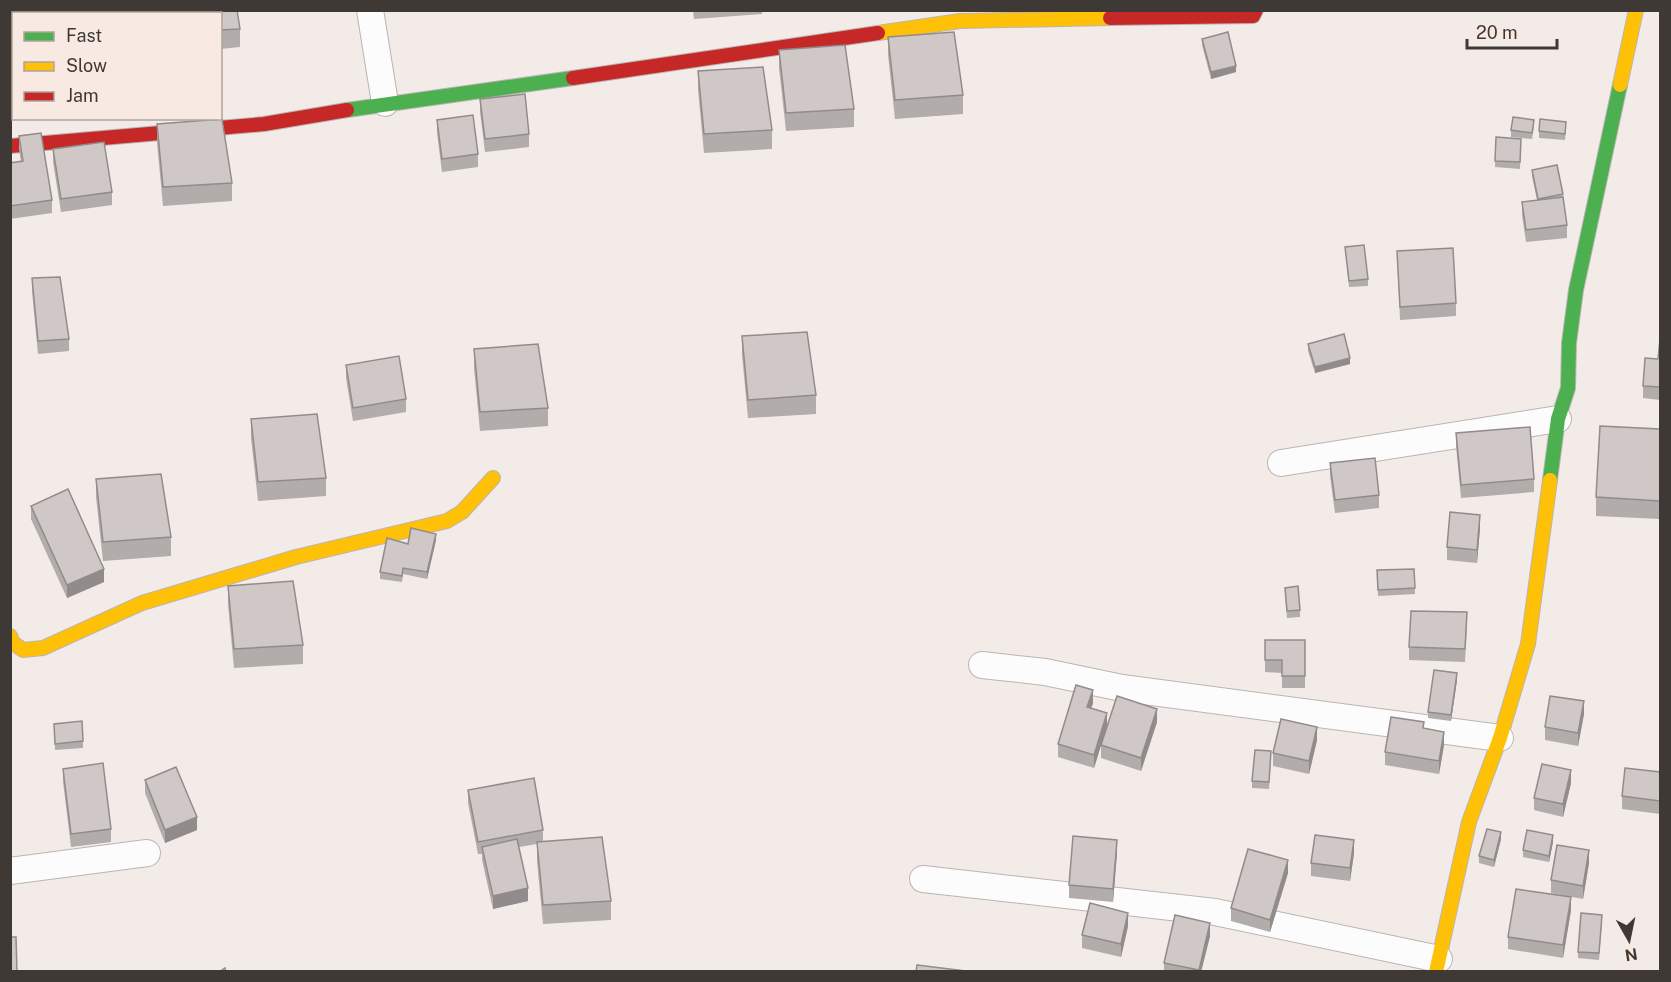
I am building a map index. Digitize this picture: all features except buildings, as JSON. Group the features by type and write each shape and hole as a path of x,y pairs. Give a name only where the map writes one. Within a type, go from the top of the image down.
{"street":[{"path":"370,10 385,103"},
{"path":"10,146 264,124 385,103 658,66 960,21 1252,16 1256,10"},
{"path":"923,879 1215,912 1438,965 1469,822 1500,738 1528,644 1558,419 1568,388 1569,343 1576,290 1636,10"},
{"path":"1281,463 1558,419"},
{"path":"10,636 13,643 23,650 43,648 142,603 296,557 447,521 462,512 493,478"},
{"path":"982,665 1045,672 1122,688 1500,738"},
{"path":"10,871 147,854"}],"traffic: fast":[{"path":"347,110 573,78"},
{"path":"1550,480 1558,419 1568,388 1569,343 1576,290 1620,85"}],"traffic: slow":[{"path":"1620,85 1636,10"},
{"path":"878,33 960,21 1110,18"},
{"path":"10,636 13,643 23,650 43,648 142,603 296,557 447,521 462,512 493,478"},
{"path":"1436,972 1469,822 1500,738 1528,644 1550,480"}],"traffic: jam":[{"path":"1110,18 1253,16 1256,10"},
{"path":"573,78 878,33"},
{"path":"10,146 264,124 347,110"}]}
